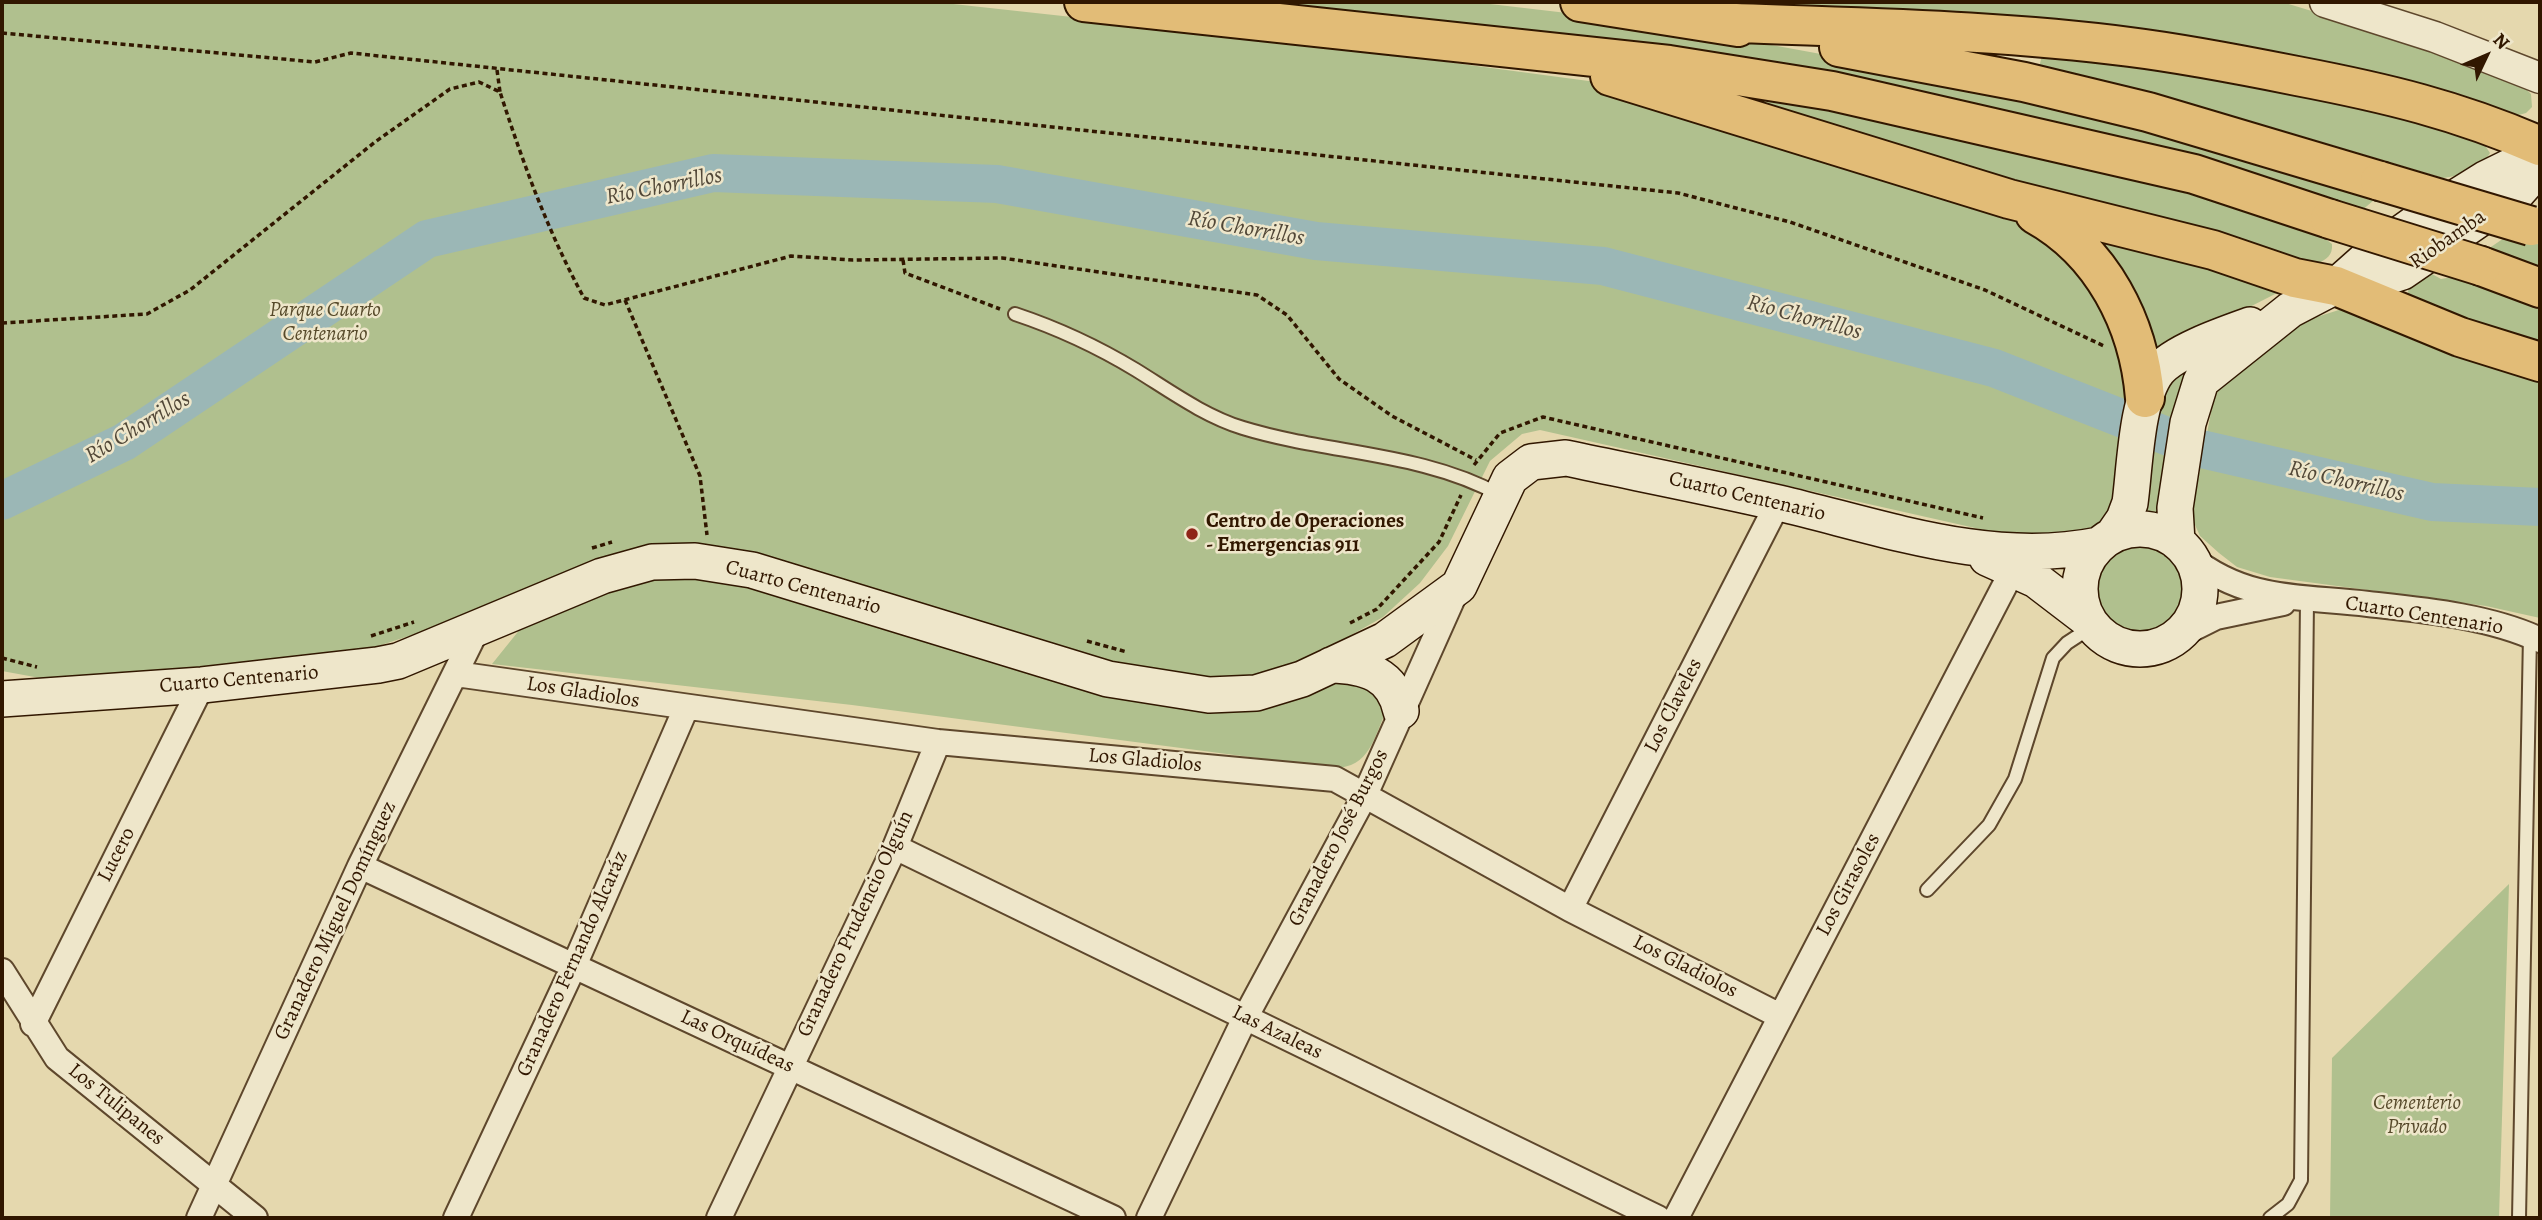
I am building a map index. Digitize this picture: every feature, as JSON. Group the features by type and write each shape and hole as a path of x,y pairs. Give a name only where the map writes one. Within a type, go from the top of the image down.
{"highway":[{"path":"1084,2 1669,65 1832,91 2193,174 2481,266 2540,288"},
{"path":"1580,2 1713,22 2024,82 2148,112 2536,228"},
{"path":"1713,22 2007,36 2130,47 2230,62 2404,97 2476,119 2540,146"},
{"path":"1519,48 2009,199 2213,250 2295,278 2336,286 2460,337 2540,362"},
{"path":"2009,199 2061,228 2099,268 2119,302 2143,381"}],"main road":[{"name":"Riobamba","path":"2143,381 2183,354 2223,334 2290,310 2336,286 2372,254 2421,219 2485,179 2540,152"},
{"name":"Riobamba","path":"2336,286 2368,283 2402,272 2517,193 2532,176 2540,161"},
{"name":"Riobamba","path":"2184,550 2175,508 2188,423 2201,380 2290,310"},
{"path":"2106,540 2146,529 2184,550 2199,580 2199,596 2187,625 2174,638 2158,646 2132,647 2106,638 2090,622 2080,594 2081,575 2088,559 2124,519 2130,503 2143,381"},
{"name":"Cuarto Centenario","path":"1531,462 1566,458 1778,503 2018,560 2069,551 2106,540"},
{"name":"Granadero José Burgos","path":"1459,586 1510,478 1531,462"},
{"name":"Cuarto Centenario","path":"2018,560 2090,622"},
{"name":"Cuarto Centenario","path":"2,684 45,682 202,685 398,661 602,576 652,562 695,561 752,570 1108,678 1164,690 1209,695 1256,693 1302,679 1385,640 1459,586"},
{"path":"1331,665 1366,668 1382,676 1393,687 1401,711"},
{"name":"Cuarto Centenario","path":"2,699 45,682"}],"street":[{"path":"2325,2 2435,37 2540,78"},
{"name":"Los Claveles","path":"1570,909 1778,503"},
{"name":"Cuarto Centenario","path":"2184,550 2222,579 2242,588 2306,600 2367,604 2465,619 2535,638"},
{"name":"Los Girasoles","path":"1675,1218 2018,560"},
{"name":"Granadero José Burgos","path":"1149,1218 1245,1017 1364,797 1459,586"},
{"name":"Cuarto Centenario","path":"2174,638 2216,617 2306,600"},
{"name":"Granadero Miguel Domínguez","path":"199,1218 360,866 478,627"},
{"name":"Los Gladiolos","path":"456,674 938,742 1335,779 1570,909 1780,1016"},
{"name":"Lucero","path":"33,1024 202,685"},
{"name":"Granadero Fernando Alcaráz","path":"456,1218 573,966 686,708"},
{"name":"Granadero Prudencio Olguín","path":"719,1218 895,847 938,742"},
{"name":"Las Azaleas","path":"895,847 1658,1218"},
{"name":"Las Orquídeas","path":"360,866 1113,1218"},
{"name":"Los Tulipanes","path":"2,971 33,1024 57,1058 255,1218"}],"lane":[{"path":"1015,314 1054,327 1133,369 1188,404 1242,428 1469,478 1501,495"},
{"path":"2270,1218 2288,1204 2301,1181 2306,600"},
{"path":"1927,890 1989,825 2015,779 2043,680 2053,658 2090,622"},
{"path":"2519,1218 2535,638"}],"path":[{"path":"2,33 315,62 351,53 1678,193 1790,222 1985,290 2143,381"},
{"path":"496,69 500,92 520,154 555,245"},
{"path":"2,323 147,314 190,290 375,142 450,89 480,82 500,92"},
{"path":"903,259 905,273 1015,314"},
{"path":"625,300 700,476 708,537 695,535"},
{"path":"1341,628 1377,609 1438,542 1477,460 1500,433 1543,417 1988,520"},
{"path":"590,549 615,542"},
{"path":"360,639 420,620"},
{"path":"1086,640 1137,655"},
{"path":"2,658 45,682"}],"green space":[{"name":"Parque Cuarto Centenario","path":"2,2 935,2 1282,40 1596,82 2013,213 2079,259 2132,378 2119,499 2105,521 2089,530 2061,539 2015,537 1540,430 1522,434 1490,461 1448,546 1420,583 1383,617 1332,646 1271,673 1235,679 1189,679 1129,667 814,570 732,548 679,544 607,556 427,630 357,653 123,677 51,680 2,671"},
{"path":"1213,2 1473,2 1584,15 1728,37 1941,76 2381,194 2360,212 2285,188"},
{"path":"1710,2 2282,2 2424,45 2519,82 2531,94 2532,107 2526,113 2515,116 2443,94 1772,13"},
{"path":"2042,56 2094,59 2344,101 2482,141 2490,153 2470,171 2443,178 2243,119 2039,67"},
{"path":"1722,95 1873,119 2098,169 2318,233 2332,244 2331,251 2326,259 2317,264 2045,192"},
{"path":"2078,226 2279,292 2179,343 2151,367"},
{"path":"2510,234 2540,245 2540,269 2485,251"},
{"path":"2423,269 2441,279 2458,276 2540,305 2540,344 2413,302 2408,293 2409,279"},
{"path":"2363,308 2399,334 2462,349 2540,373 2540,618 2486,606 2270,577 2237,567 2200,536 2191,516 2213,402 2221,384 2304,321 2342,309"},
{"path":"2194,359 2161,522 2138,520 2154,411 2165,385"},
{"path":"2136,545 2159,551 2176,564 2181,574 2186,601 2173,620 2156,630 2136,630 2118,624 2102,613 2092,597 2090,580 2099,562 2122,546"},
{"path":"707,574 1102,687 1363,675 1387,709 1374,740 1363,757 1346,767 1334,768 852,705 492,664 525,623 637,578"},
{"name":"Cementerio Privado","path":"2509,884 2499,1218 2330,1218 2332,1058"}],"waterway":[{"name":"Río Chorrillos","path":"2,501 124,442 427,239 713,173 997,184 1316,241 1603,266 1994,368 2197,448 2432,502 2540,507"}],"place":[{"name":"Centro de Operaciones - Emergencias 911","path":"1192,534"}]}
